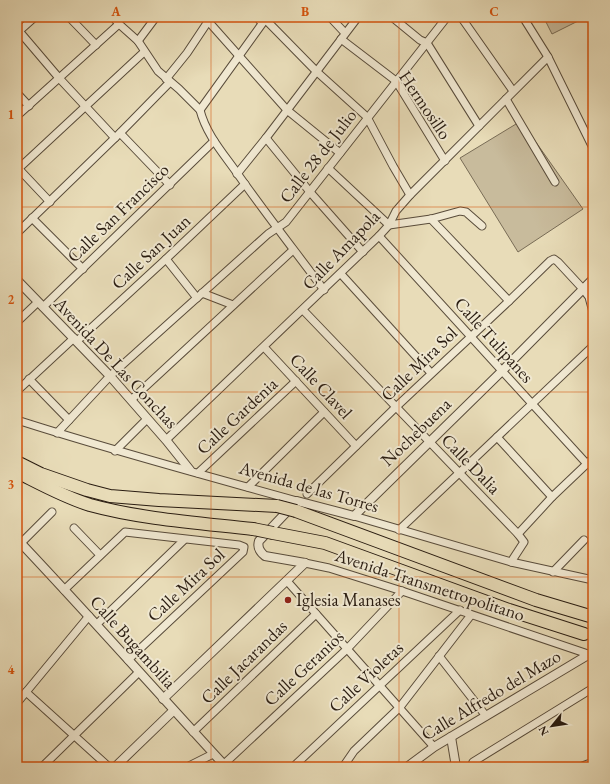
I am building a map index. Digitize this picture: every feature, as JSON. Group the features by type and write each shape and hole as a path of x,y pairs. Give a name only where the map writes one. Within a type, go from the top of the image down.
{"highway":[{"path":"17,462 41,474 87,490 110,496 159,500 297,506 536,600 593,617"},
{"path":"17,472 60,493 88,504 119,512 254,529 325,543 509,610 584,634"}],"street":[{"path":"34,17 18,32 86,107 170,185"},
{"path":"69,17 96,45"},
{"path":"113,17 138,41 158,71 200,110 202,118 214,141 324,290"},
{"path":"138,41 156,17"},
{"path":"257,17 265,20 316,71 367,117 410,195"},
{"name":"Hermosillo","path":"330,17 343,36 396,81 445,161"},
{"path":"238,174 358,17"},
{"path":"392,17 420,40 427,43 479,126"},
{"name":"Calle 28 de Julio","path":"57,433 110,376 268,234 286,222 447,17"},
{"path":"461,17 513,91"},
{"path":"523,17 548,57 593,148"},
{"path":"17,233 117,136 168,80 210,19 239,57 287,110 340,153"},
{"path":"200,110 265,20"},
{"path":"17,116 119,24"},
{"path":"50,202 18,169 144,52"},
{"name":"Calle Amapola","path":"166,440 379,236 389,225 396,211 410,195 548,57"},
{"path":"17,93 28,106"},
{"path":"506,99 555,182"},
{"path":"266,138 310,192 363,252"},
{"name":"Calle San Francisco","path":"17,322 82,269 214,141"},
{"path":"328,168 389,225 431,219 460,211 466,212 482,226"},
{"name":"Calle San Juan","path":"17,391 166,259 245,184"},
{"path":"32,218 82,269"},
{"path":"431,219 510,301"},
{"name":"Calle Tulipanes","path":"379,236 587,464"},
{"path":"131,400 293,250"},
{"path":"166,259 200,296 233,305"},
{"name":"Calle Mira Sol","path":"307,494 431,373 510,301 550,261 554,259 558,262 583,289"},
{"path":"341,274 431,373"},
{"name":"Nochebuena","path":"354,516 502,371 593,279"},
{"name":"Avenida De Las Conchas","path":"17,280 110,376 190,470"},
{"path":"583,289 589,297 593,312"},
{"name":"Calle Dalia","path":"303,310 428,442 518,534"},
{"path":"399,530 458,472 593,346"},
{"name":"Calle Clavel","path":"264,347 356,446"},
{"path":"29,379 69,420"},
{"name":"Calle Gardenia","path":"198,473 296,381"},
{"path":"248,487 324,412"},
{"path":"114,451 147,419"},
{"name":"Avenida de las Torres","path":"17,420 114,451 190,470 248,487 297,506 354,516 511,562 593,580"},
{"path":"497,437 552,496"},
{"path":"511,562 524,542 518,534 552,496 593,458"},
{"name":"Avenida Transmetropolitano","path":"297,506 259,541 259,549 265,556 329,568 591,654"},
{"path":"19,541 52,512"},
{"path":"74,528 100,555"},
{"path":"64,590 125,532 128,531 184,540"},
{"path":"97,624 184,540"},
{"name":"Calle Mira Sol","path":"128,660 243,552 244,548 239,545 184,540"},
{"path":"553,572 584,540"},
{"name":"Calle Bugambilia","path":"19,541 97,624 224,766"},
{"path":"163,699 305,563"},
{"path":"287,581 434,747"},
{"name":"Calle Geranios","path":"224,766 347,649 402,591"},
{"name":"Calle Violetas","path":"293,767 460,610"},
{"name":"Calle Jacarandas","path":"193,732 316,614"},
{"path":"343,767 354,751 400,707 471,615"},
{"path":"17,703 89,616"},
{"name":"Calle Alfredo del Mazo","path":"407,767 434,747 452,738 486,716 591,654"},
{"path":"439,656 486,716"},
{"path":"42,767 139,672"},
{"path":"471,767 473,762 593,688"},
{"path":"26,692 109,767"},
{"path":"116,767 174,711"},
{"path":"452,738 456,767"},
{"path":"187,767 213,754"},
{"path":"580,767 593,762"}],"shaded area":[{"path":"552,17 586,17 552,34 545,20"},
{"path":"521,121 583,209 518,252 460,158"}],"place":[{"name":"Iglesia Manases","path":"288,600"}]}
